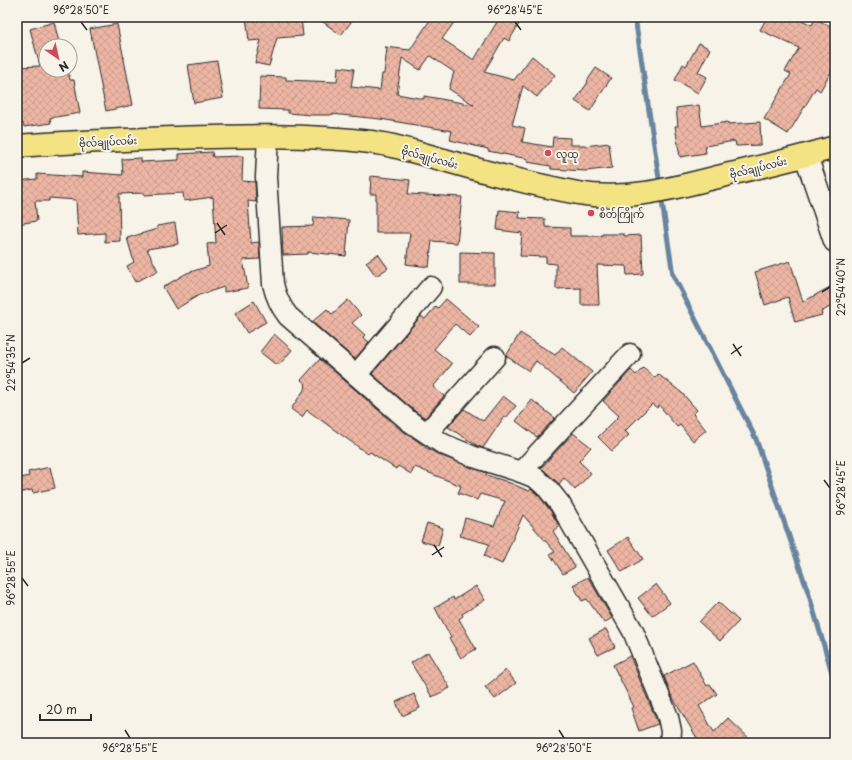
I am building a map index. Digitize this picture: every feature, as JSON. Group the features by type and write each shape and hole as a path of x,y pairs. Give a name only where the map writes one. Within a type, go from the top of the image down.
{"main road":[{"name":"ဗိုလ်‌ချုပ်‌လမ်း","path":"17,146 112,140 240,136 328,138 374,143 415,152 520,182 580,194 615,196 648,193 806,156 835,147"}],"street":[{"path":"268,136 266,177 273,284 276,297 281,307 288,316 409,421 443,444 474,457 536,478 548,489 560,504 634,631 668,717 670,743"},
{"path":"806,156 835,241"},
{"path":"356,375 431,287"},
{"path":"521,472 630,354"},
{"path":"427,433 495,356"}],"building":[{"path":"246,17 301,17 303,36 277,38 269,66 255,63 261,40 249,41"},
{"path":"316,17 355,17 341,35"},
{"path":"432,17 458,17 442,39 474,60 500,17 523,17 509,41 504,38 484,72 514,80 532,56 555,75 537,97 523,86 512,125 525,128 522,142 552,147 553,137 570,138 570,145 585,146 609,143 612,168 586,171 551,169 551,166 527,162 528,159 488,151 488,149 450,140 452,131 380,119 331,114 312,115 288,113 288,110 259,109 260,76 286,77 286,80 337,82 338,67 354,69 351,87 380,90 382,74 384,74 387,48 385,47 410,50","holes":["430,56 454,72 449,89 474,105 424,96 424,99 397,94 402,58 420,70"]},
{"path":"767,17 795,17 812,25 815,19 835,28 835,65 820,91 816,88 788,134 764,119 791,74 785,71 799,48 760,30"},
{"path":"54,22 58,38 38,38 38,59 30,29"},
{"path":"117,24 133,105 106,111 90,29"},
{"path":"699,43 710,49 698,72 707,77 698,93 675,80 683,64 686,66"},
{"path":"217,61 223,98 194,103 188,65"},
{"path":"38,66 38,78 70,78 70,80 74,80 80,113 50,118 51,123 24,127 23,123 17,125 17,67"},
{"path":"596,68 611,78 590,111 575,101"},
{"path":"699,105 702,126 728,122 728,124 760,122 761,145 736,146 735,141 705,146 706,153 680,157 675,126 678,126 676,108"},
{"path":"212,152 213,157 243,156 242,181 255,182 256,202 248,201 251,243 259,242 260,259 243,260 248,288 224,292 224,287 199,295 176,309 163,287 187,273 209,266 207,244 216,243 213,197 184,201 183,193 144,195 144,193 119,194 120,241 105,242 105,233 78,235 76,200 49,198 49,201 35,201 37,221 17,224 17,181 37,179 37,174 82,177 82,172 123,175 122,159 141,158 141,162 179,160 179,154"},
{"path":"371,176 410,180 408,194 462,197 457,243 432,241 429,267 406,264 410,233 376,233 376,194 370,194"},
{"path":"499,210 520,212 519,218 545,219 545,227 570,228 570,236 602,236 602,234 624,234 624,236 641,235 643,274 627,275 626,266 597,265 599,305 581,305 581,288 556,289 556,264 546,263 546,257 520,256 522,233 497,230"},
{"path":"314,217 349,220 346,256 308,252 308,254 283,255 282,227 313,226"},
{"path":"175,223 178,244 147,249 158,271 135,282 127,266 134,262 127,238 157,229 157,226"},
{"path":"460,252 495,253 495,284 460,284"},
{"path":"378,254 388,268 376,276 366,262"},
{"path":"790,261 803,302 835,284 835,304 821,312 822,315 795,322 788,297 765,305 755,272"},
{"path":"446,299 479,327 470,337 455,324 434,349 452,364 433,387 444,396 425,418 372,374 421,316 425,319 436,306 438,308"},
{"path":"348,300 361,315 352,323 365,335 363,337 369,342 355,359 312,322 327,309 332,314"},
{"path":"254,301 266,322 247,333 235,313"},
{"path":"520,333 555,355 562,347 592,372 574,393 536,361 529,371 506,356"},
{"path":"274,334 292,350 280,364 275,364 260,352"},
{"path":"320,359 401,430 425,447 439,455 487,473 486,475 529,491 531,489 540,497 550,510 559,526 553,531 575,567 563,574 550,554 555,552 523,515 502,564 484,556 489,544 460,536 465,518 494,526 505,501 480,494 477,500 458,493 461,486 415,467 411,474 398,466 396,469 370,452 368,454 307,410 302,417 291,409 306,387 306,384 301,380"},
{"path":"643,368 655,378 658,374 682,393 697,410 693,414 706,430 693,441 680,425 677,427 659,405 657,408 652,404 625,431 629,435 612,451 598,437 619,416 603,401 631,370 636,375"},
{"path":"503,396 516,406 506,418 504,417 483,448 448,427 464,409 483,421"},
{"path":"532,400 555,418 537,437 516,421"},
{"path":"573,433 591,447 579,461 591,473 575,490 564,478 559,484 541,468"},
{"path":"50,467 55,488 33,493 32,490 17,493 17,479 29,476 28,472"},
{"path":"427,523 443,528 438,546 421,541"},
{"path":"628,537 643,559 622,572 608,550"},
{"path":"588,577 612,618 604,623 587,599 582,601 573,585"},
{"path":"656,584 670,603 652,616 638,598"},
{"path":"476,586 485,600 462,614 463,616 459,619 476,649 461,658 449,638 451,637 435,608 453,597 454,600"},
{"path":"718,602 739,621 720,641 699,622"},
{"path":"606,629 615,647 598,655 589,638"},
{"path":"428,652 450,688 432,697 411,663"},
{"path":"630,656 658,724 639,731 631,708 634,707 613,665"},
{"path":"693,661 707,686 710,684 717,694 699,706 714,732 728,718 754,743 700,743 671,695 664,676"},
{"path":"506,670 516,683 495,699 485,687"},
{"path":"414,694 420,708 402,716 396,702"}],"waterway":[{"path":"635,17 660,185"},
{"path":"661,195 673,275 756,439 809,595 835,683"}],"place":[{"name":"လူထု","path":"548,153"},
{"name":"စိတ်ကြိုက်","path":"591,213"}]}
